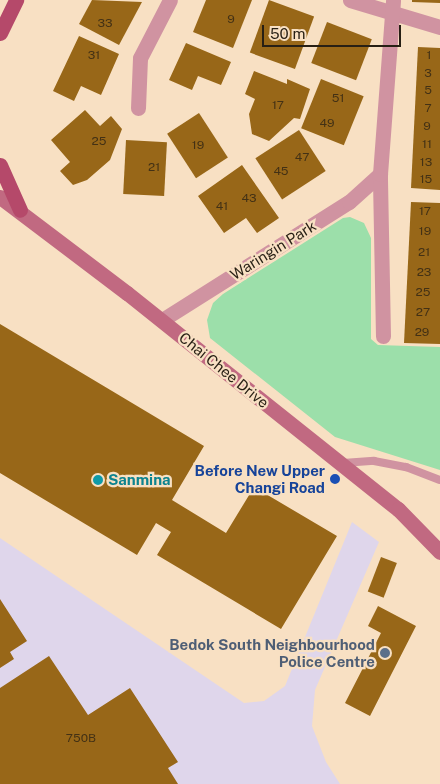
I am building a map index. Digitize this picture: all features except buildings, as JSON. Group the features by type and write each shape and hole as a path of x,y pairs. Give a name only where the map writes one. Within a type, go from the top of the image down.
{"main road":[{"path":"0,10 8,0"},
{"path":"0,33 16,0"},
{"path":"0,165 20,210"}],"street":[{"path":"138,108 140,58 170,0"},
{"path":"350,0 394,16 440,26"},
{"path":"382,336 380,174 394,16 393,0"},
{"name":"Waringin Park","path":"162,320 354,199 380,174"},
{"name":"Chai Chee Drive","path":"0,197 20,210 162,320 398,509 440,552"}],"lane":[{"path":"341,464 374,461 406,467 440,480"}],"shaded area":[{"path":"352,522 379,542 315,690 312,726 326,762 340,784 0,784 0,538 244,703 264,701 285,686"}],"green space":[{"path":"350,217 364,223 371,238 371,339 378,345 440,347 440,470 335,437 210,338 207,320 213,303 223,294 343,218"}],"place":[{"name":"Before New Upper Changi Road","path":"335,479"},
{"name":"Sanmina","path":"98,480"},
{"name":"Bedok South Neighbourhood Police Centre","path":"385,653"}]}
